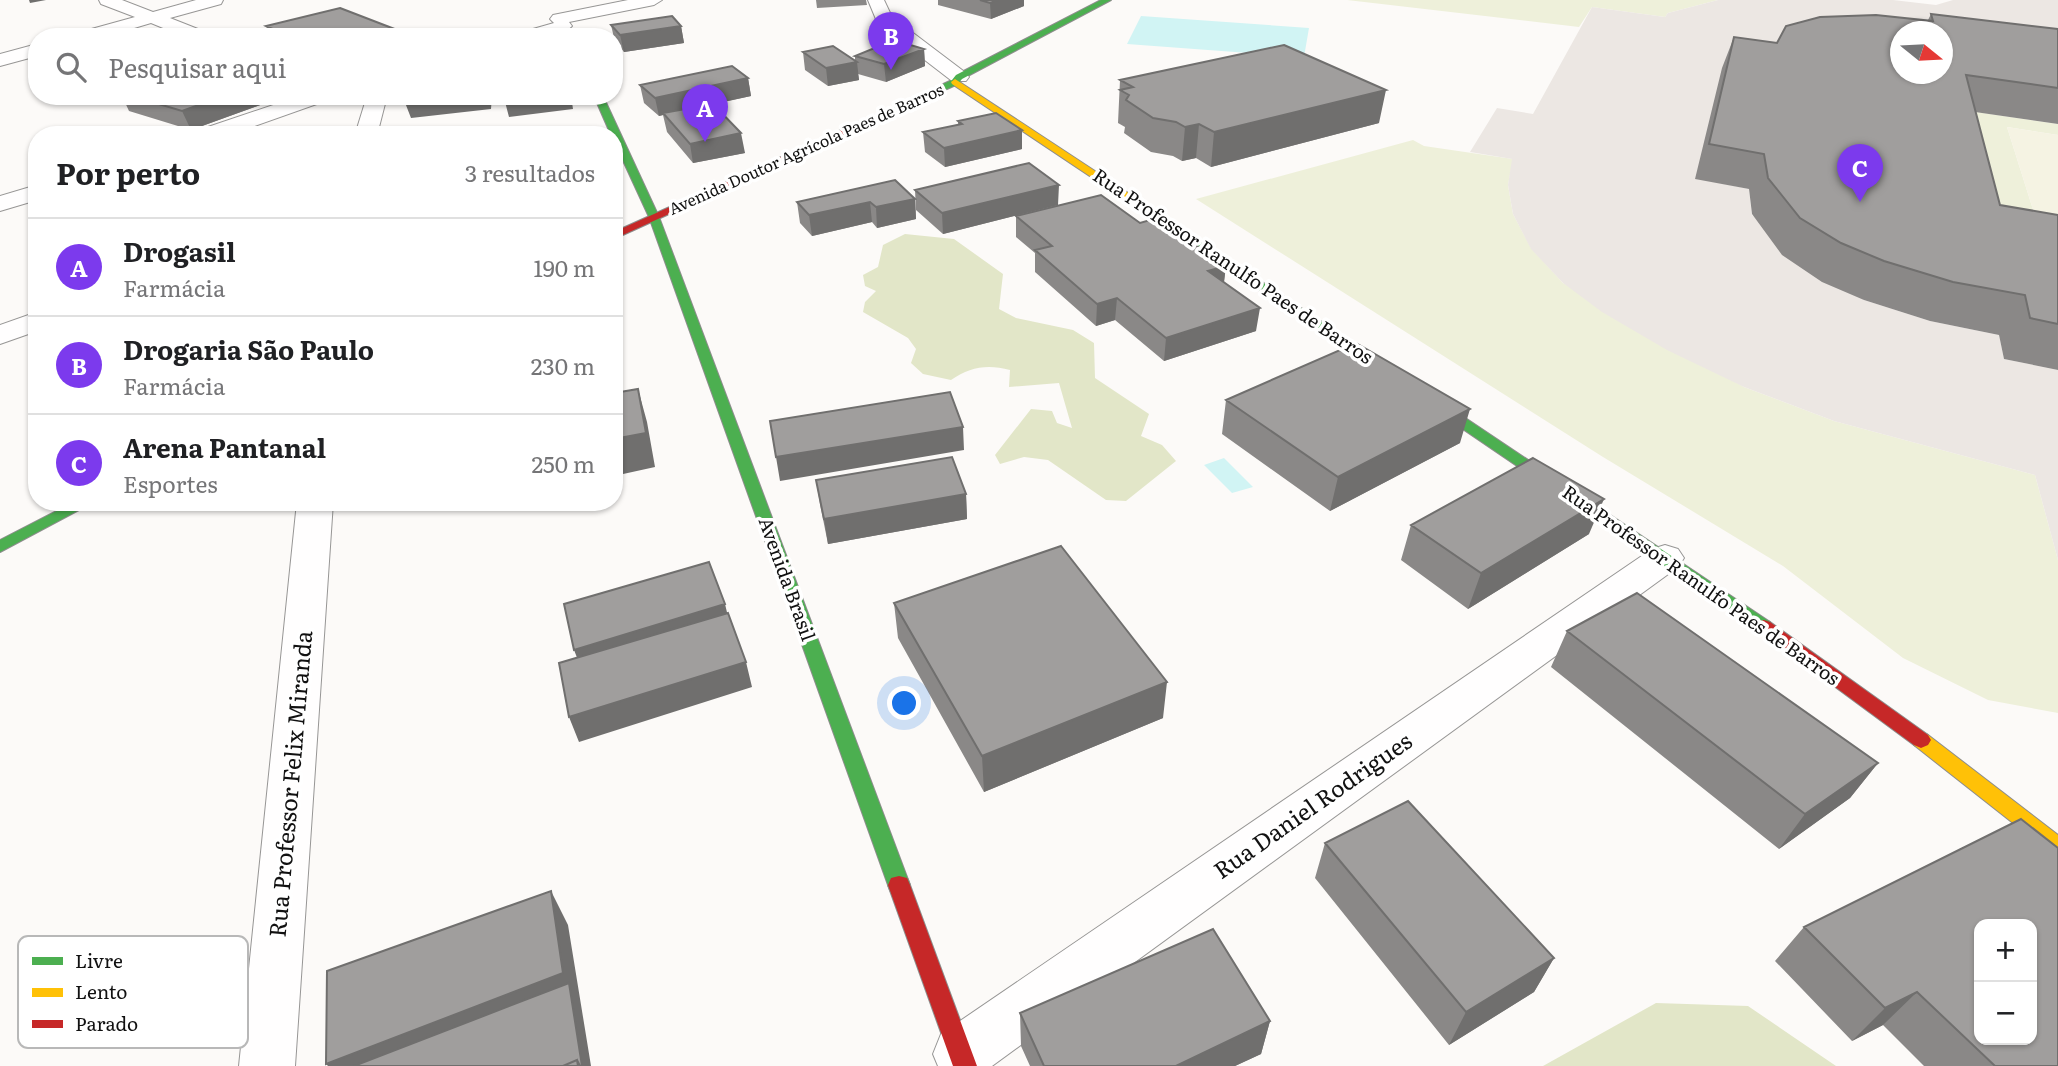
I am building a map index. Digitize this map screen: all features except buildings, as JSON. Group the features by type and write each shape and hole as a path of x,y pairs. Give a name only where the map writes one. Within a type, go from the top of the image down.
{"street":[{"path":"107,0 179,28"},
{"path":"116,28 215,0"},
{"path":"554,0 564,27 654,0"},
{"path":"876,0 884,20 957,80"},
{"name":"Avenida Doutor Agrícola Paes de Barros","path":"623,232 957,80 1107,0"},
{"path":"0,60 28,52"},
{"name":"Rua Professor Ranulfo Paes de Barros","path":"957,80 1809,658 2012,809 2058,847"},
{"path":"233,126 294,105"},
{"path":"369,126 374,105"},
{"name":"Avenida Brasil","path":"602,105 612,126"},
{"name":"Avenida Brasil","path":"623,150 654,217 963,1060"},
{"path":"0,204 28,195"},
{"path":"0,335 28,324"},
{"path":"0,547 70,511"},
{"name":"Rua Professor Felix Miranda","path":"267,1066 314,511"},
{"name":"Rua Daniel Rodrigues","path":"963,1060 1664,558"}],"green space":[{"path":"1347,0 1718,0 1668,13 1665,17 1592,7 1579,27"},
{"path":"1949,108 2058,124 2058,135 2007,127 2042,238 1978,242"},
{"path":"1413,140 1424,146 1513,159 1508,185 1513,214 1531,248 1563,283 1744,387 1834,421 2035,475 2058,560 2058,713 1988,700 1903,658 1783,566 1603,457 1196,199"},
{"path":"905,234 954,239 1003,274 999,309 1016,318 1073,330 1094,343 1095,378 1149,414 1141,436 1162,445 1176,461 1126,501 1106,500 1048,460 1024,457 1000,464 995,455 1031,409 1052,411 1057,423 1072,428 1059,383 1009,387 1010,370 994,367 965,372 951,380 923,374 911,363 916,349 908,338 863,312 865,302 876,291 865,286 863,275 878,267 883,245"},
{"path":"1656,1003 1748,1006 1836,1066 1543,1066"}],"shaded area":[{"path":"1718,0 1893,0 1936,5 1953,0 2058,0 2058,62 1953,35 1953,21 1890,21 1890,39 1695,178 1749,189 1752,215 1864,300 1930,321 1999,335 2004,359 2058,370 2058,560 2035,475 1834,421 1744,387 1667,350 1602,312 1563,283 1531,249 1513,214 1508,185 1512,159 1470,152 1497,108 1533,114 1592,7 1665,17 1668,13"},
{"path":"2007,127 2058,135 2058,241 2042,238"}],"water":[{"path":"1141,16 1309,28 1304,57 1127,44"},
{"path":"1224,458 1253,487 1232,493 1204,465"}],"traffic: fast":[{"path":"873,119 955,82 959,77 1107,0"},
{"path":"602,105 612,126"},
{"path":"623,150 654,217 899,885"},
{"path":"1176,229 1764,626"},
{"path":"0,547 70,511"}],"traffic: slow":[{"path":"955,82 1176,229"},
{"path":"1921,740 2058,847"}],"traffic: jam":[{"path":"623,232 873,119"},
{"path":"1764,626 1921,740"},
{"path":"899,885 965,1066"}],"place":[{"name":"Drogaria São Paulo","path":"891,70"},
{"name":"Drogasil","path":"705,142"},
{"name":"Arena Pantanal","path":"1860,202"}]}
